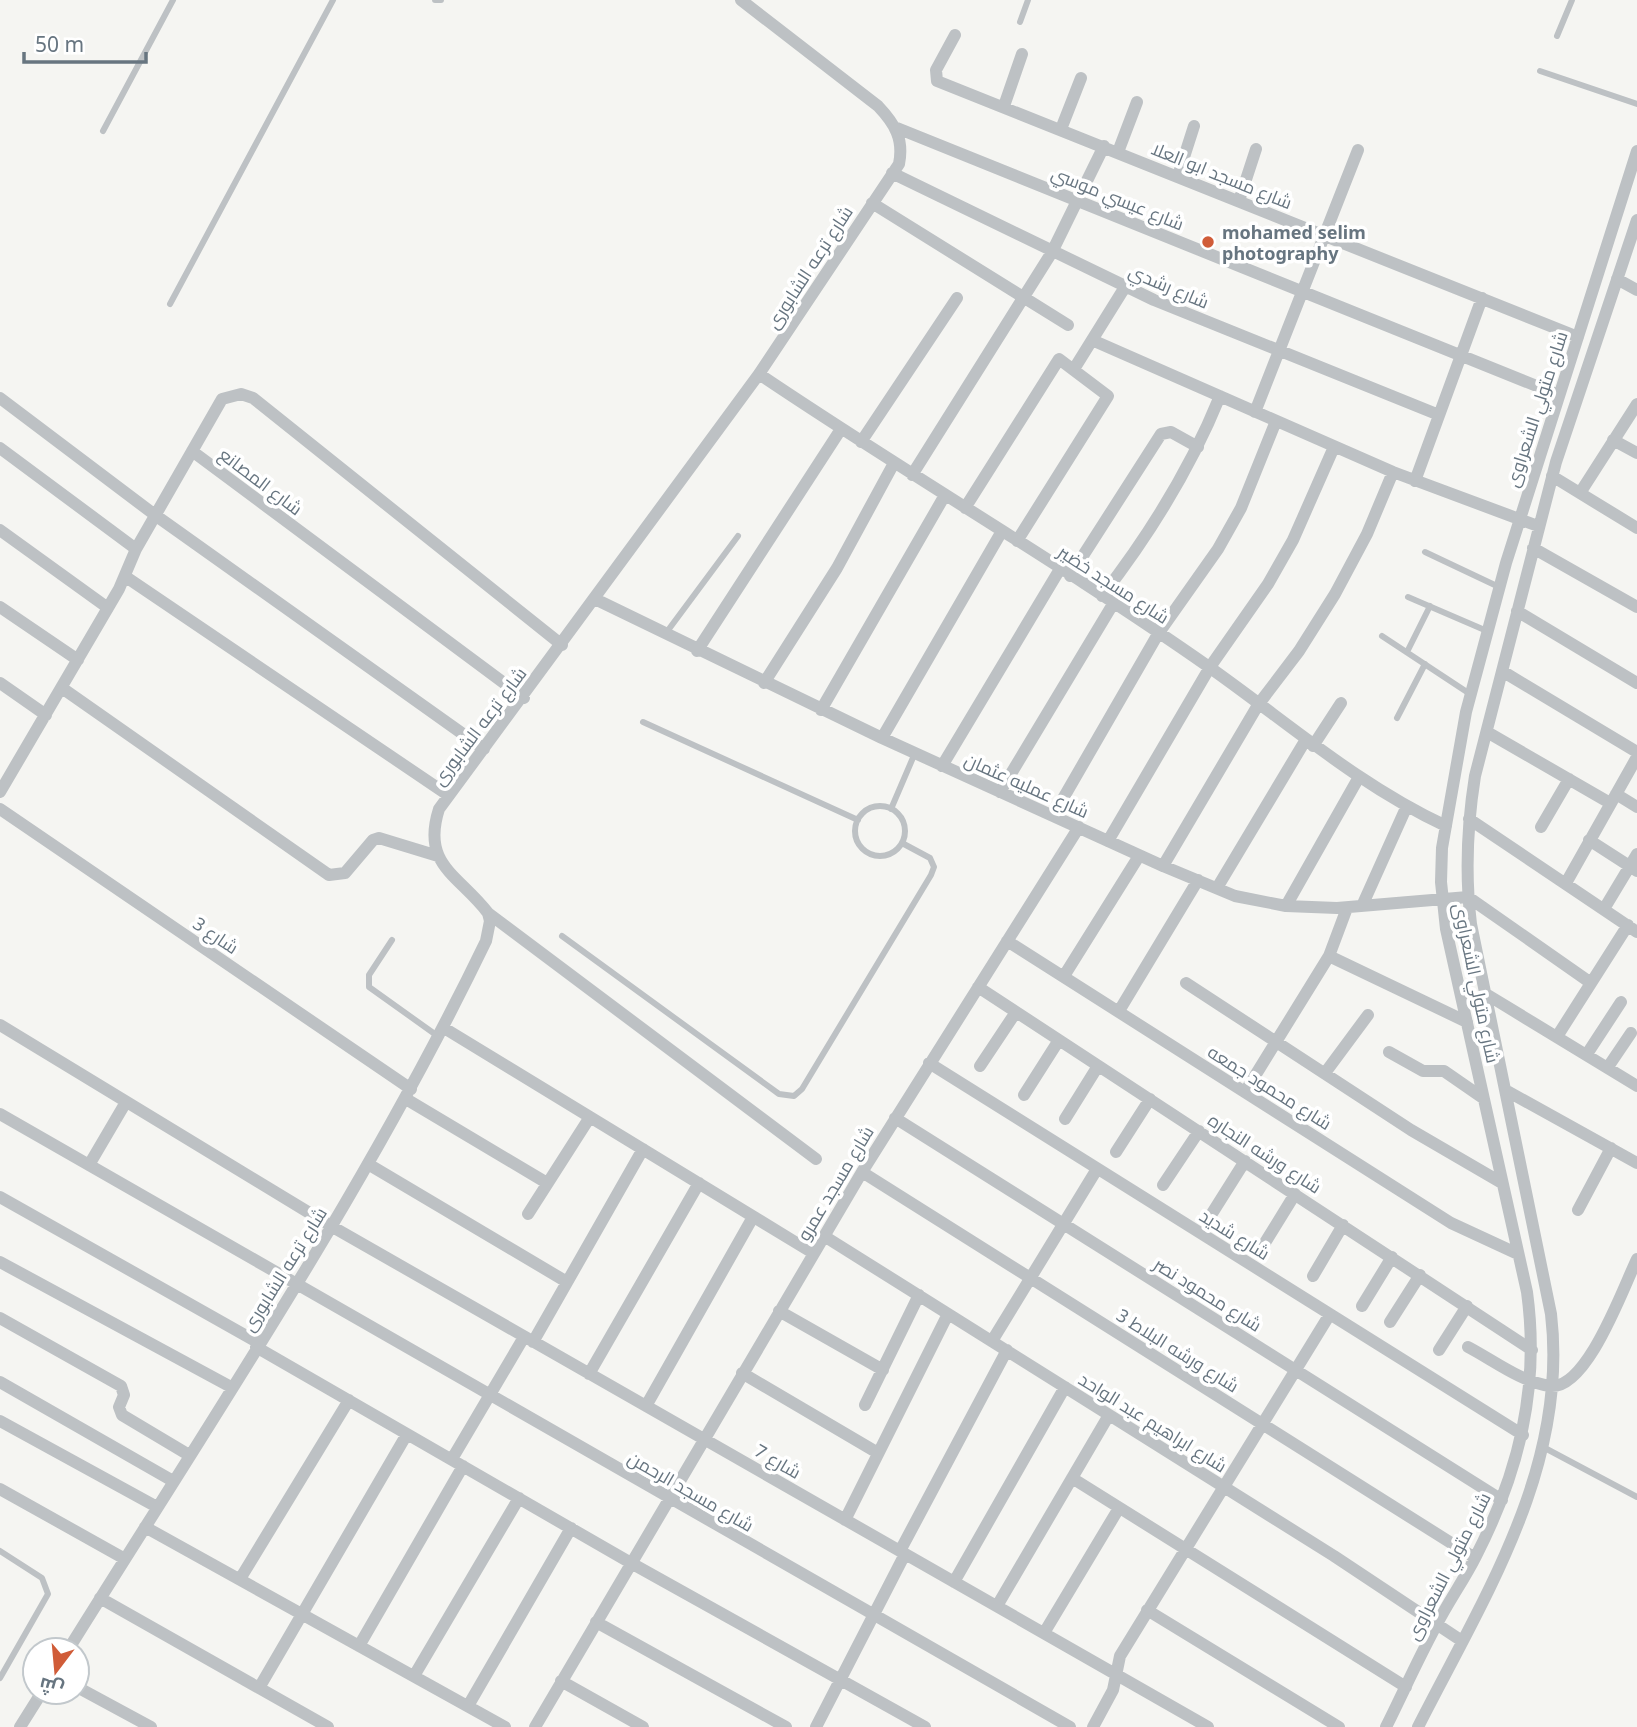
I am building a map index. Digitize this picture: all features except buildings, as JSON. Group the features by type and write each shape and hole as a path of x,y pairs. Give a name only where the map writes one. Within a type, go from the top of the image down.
{"street":[{"path":"741,0 878,106 897,128"},
{"name":"شارع مسجد ابو العلا","path":"955,36 936,70 937,80 1578,337"},
{"path":"1004,106 1022,54"},
{"path":"1061,129 1081,78"},
{"path":"1118,152 1137,102"},
{"path":"1178,176 1194,126"},
{"name":"شارع ترعه الشابورى","path":"438,856 435,824 448,795 524,698 759,374 899,164 902,150 897,128"},
{"name":"شارع عيسي موسي","path":"897,128 1559,396"},
{"path":"912,475 1052,252 1104,146"},
{"path":"1239,201 1256,149"},
{"path":"1255,412 1358,150"},
{"name":"شارع متولي الشعراوى","path":"1386,1727 1437,1624 1475,1558 1502,1500 1523,1435 1531,1381 1532,1350 1528,1304 1442,900 1441,865 1470,694 1499,587 1637,151"},
{"name":"شارع رشدي","path":"892,173 1125,287 1439,415"},
{"path":"872,203 1069,325"},
{"name":"شارع متولي الشعراوى","path":"1418,1727 1514,1536 1543,1447 1552,1386 1555,1346 1550,1314 1468,897 1469,819 1487,732 1552,476 1617,279 1633,243 1637,220"},
{"path":"1617,279 1637,290"},
{"path":"1074,369 1125,287"},
{"path":"861,442 957,298"},
{"path":"1415,481 1482,298"},
{"path":"1092,340 1393,472 1538,526"},
{"path":"965,508 1059,359 1105,391 1107,400 1017,541"},
{"name":"شارع مسجد خضير","path":"759,374 1210,667 1309,743 1359,777 1406,807 1446,826"},
{"path":"192,451 222,399 241,394 253,398 562,645"},
{"path":"1102,596 1138,549 1198,447 1220,396"},
{"path":"0,398 155,515 484,749"},
{"path":"1580,493 1637,404"},
{"path":"1053,816 1158,634 1218,549 1241,508 1276,421"},
{"path":"697,651 841,429"},
{"path":"943,766 1065,573 1161,434 1171,432 1198,447"},
{"path":"1613,440 1637,453"},
{"path":"1108,841 1210,667 1240,626 1280,562 1315,494 1334,447"},
{"path":"0,449 136,550"},
{"name":"شارع المصانع","path":"0,792 5,772 62,688 126,577 136,550 192,451 524,698"},
{"path":"764,683 837,568 894,463"},
{"path":"1163,866 1258,705 1299,651 1335,594 1367,534 1393,472"},
{"path":"1552,476 1637,528"},
{"path":"821,710 945,495"},
{"path":"0,530 108,608"},
{"path":"882,738 1002,531"},
{"path":"1533,548 1637,607"},
{"path":"126,577 448,795"},
{"name":"شارع عمليه عثمان","path":"595,599 821,710 1139,856 1236,896 1286,906 1347,908 1468,897"},
{"path":"1000,792 1113,604"},
{"path":"0,607 78,660"},
{"path":"1517,611 1637,683"},
{"path":"1502,671 1637,755 1566,883"},
{"path":"0,683 46,715"},
{"path":"62,688 329,875 345,873 373,840 379,838 438,856 447,871 488,913 816,1159"},
{"path":"1217,888 1309,743 1341,703"},
{"path":"1487,732 1569,779 1637,807"},
{"path":"1286,906 1359,777"},
{"path":"1541,827 1569,779"},
{"path":"1362,906 1406,807"},
{"name":"شارع 3","path":"0,809 409,1094 547,1183"},
{"path":"1469,819 1632,929 1591,983 1558,1035"},
{"name":"شارع مسجد عمرو","path":"534,1727 862,1172 1079,827"},
{"path":"1589,841 1633,868"},
{"path":"1604,909 1633,868 1637,853"},
{"path":"1064,976 1139,856"},
{"path":"1119,1012 1198,880"},
{"path":"1468,897 1591,983"},
{"path":"1245,1092 1329,956 1347,908"},
{"name":"شارع ترعه الشابورى","path":"77,1636 295,1285 409,1094 486,941 490,921 488,913"},
{"name":"شارع محمود جمعه","path":"1007,941 1451,1223 1518,1254"},
{"path":"1329,956 1467,1022"},
{"path":"1186,983 1412,1130 1502,1183"},
{"name":"شارع ورشه النجاره","path":"978,987 1532,1350"},
{"path":"1486,994 1558,1035 1637,1086"},
{"path":"1587,1054 1620,1002"},
{"path":"980,1066 1016,1012"},
{"path":"1325,1073 1368,1014"},
{"name":"شارع 7","path":"0,1025 331,1226 1208,1727"},
{"path":"442,1032 590,1117 814,1253"},
{"path":"1608,1067 1632,1032"},
{"path":"1024,1095 1059,1040"},
{"path":"1389,1052 1423,1071 1444,1071 1483,1098"},
{"name":"شارع شديد","path":"929,1063 1523,1435"},
{"path":"1065,1119 1098,1066"},
{"path":"1507,1091 1637,1163"},
{"path":"1116,1152 1150,1099"},
{"path":"89,1164 126,1101"},
{"name":"شارع مسجد الرحمن","path":"0,1114 1070,1727"},
{"path":"528,1214 590,1117"},
{"name":"شارع محمود نصر","path":"895,1118 1502,1500"},
{"path":"1163,1185 1199,1131"},
{"path":"1578,1210 1611,1148"},
{"path":"359,1646 457,1463 489,1396 567,1282 643,1149"},
{"path":"1211,1215 1245,1161"},
{"path":"368,1164 567,1282"},
{"path":"992,1341 1097,1168"},
{"name":"شارع ورشه البلاط 3","path":"862,1172 1475,1558"},
{"path":"589,1374 699,1184"},
{"path":"1263,1246 1295,1194"},
{"path":"0,1197 631,1563 925,1727"},
{"path":"646,1406 753,1217"},
{"path":"1313,1276 1343,1225"},
{"name":"شارع ابراهيم عبد الواحد","path":"824,1236 1223,1486 1462,1641"},
{"path":"1362,1306 1392,1257"},
{"path":"1468,1347 1531,1381 1552,1386 1573,1377 1588,1361 1637,1259"},
{"path":"0,1262 231,1387"},
{"path":"1390,1322 1420,1275"},
{"path":"865,1405 919,1296"},
{"path":"1438,1350 1467,1306"},
{"path":"779,1311 883,1370"},
{"path":"845,1520 948,1314"},
{"path":"1093,1727 1113,1690 1120,1657 1330,1314"},
{"path":"0,1318 116,1382 124,1390 119,1407 122,1415 189,1455"},
{"path":"816,1727 1007,1350"},
{"path":"742,1373 878,1452"},
{"path":"0,1382 173,1481"},
{"path":"954,1582 1065,1387"},
{"path":"240,1579 349,1401"},
{"path":"997,1606 1109,1415"},
{"path":"0,1421 157,1507"},
{"path":"259,1688 407,1434"},
{"path":"1072,1478 1406,1687"},
{"path":"0,1489 125,1559"},
{"path":"414,1676 519,1498"},
{"path":"1044,1633 1119,1508"},
{"path":"145,1527 468,1706 486,1723 505,1727"},
{"path":"468,1706 571,1528"},
{"path":"100,1598 328,1727"},
{"path":"1147,1611 1339,1727"},
{"path":"596,1622 786,1727"},
{"path":"561,1681 643,1727"},
{"path":"91,1695 151,1727"},
{"path":"22,1726 34,1706"}],"lane":[{"path":"103,131 173,0"},
{"path":"170,304 333,0"},
{"path":"435,0 440,0"},
{"path":"1020,22 1028,0"},
{"path":"1557,36 1572,0"},
{"path":"1539,71 1637,104"},
{"path":"664,635 738,536"},
{"path":"1425,552 1499,587"},
{"path":"1408,597 1487,631"},
{"path":"1407,652 1430,606"},
{"path":"1381,636 1470,694"},
{"path":"1397,718 1425,664"},
{"path":"643,722 858,820"},
{"path":"891,809 915,753"},
{"path":"858,820 876,807 891,809 902,820 902,843"},
{"path":"858,820 858,843 868,853 883,856 902,843"},
{"path":"562,936 779,1094 794,1096 802,1088 931,875 934,867 930,858 902,843"},
{"path":"392,940 369,975 369,987 442,1032"},
{"path":"1543,1447 1637,1497"},
{"path":"0,1551 42,1578 48,1594 0,1678"}],"place":[{"name":"mohamed selim photography","path":"1208,242"}]}
